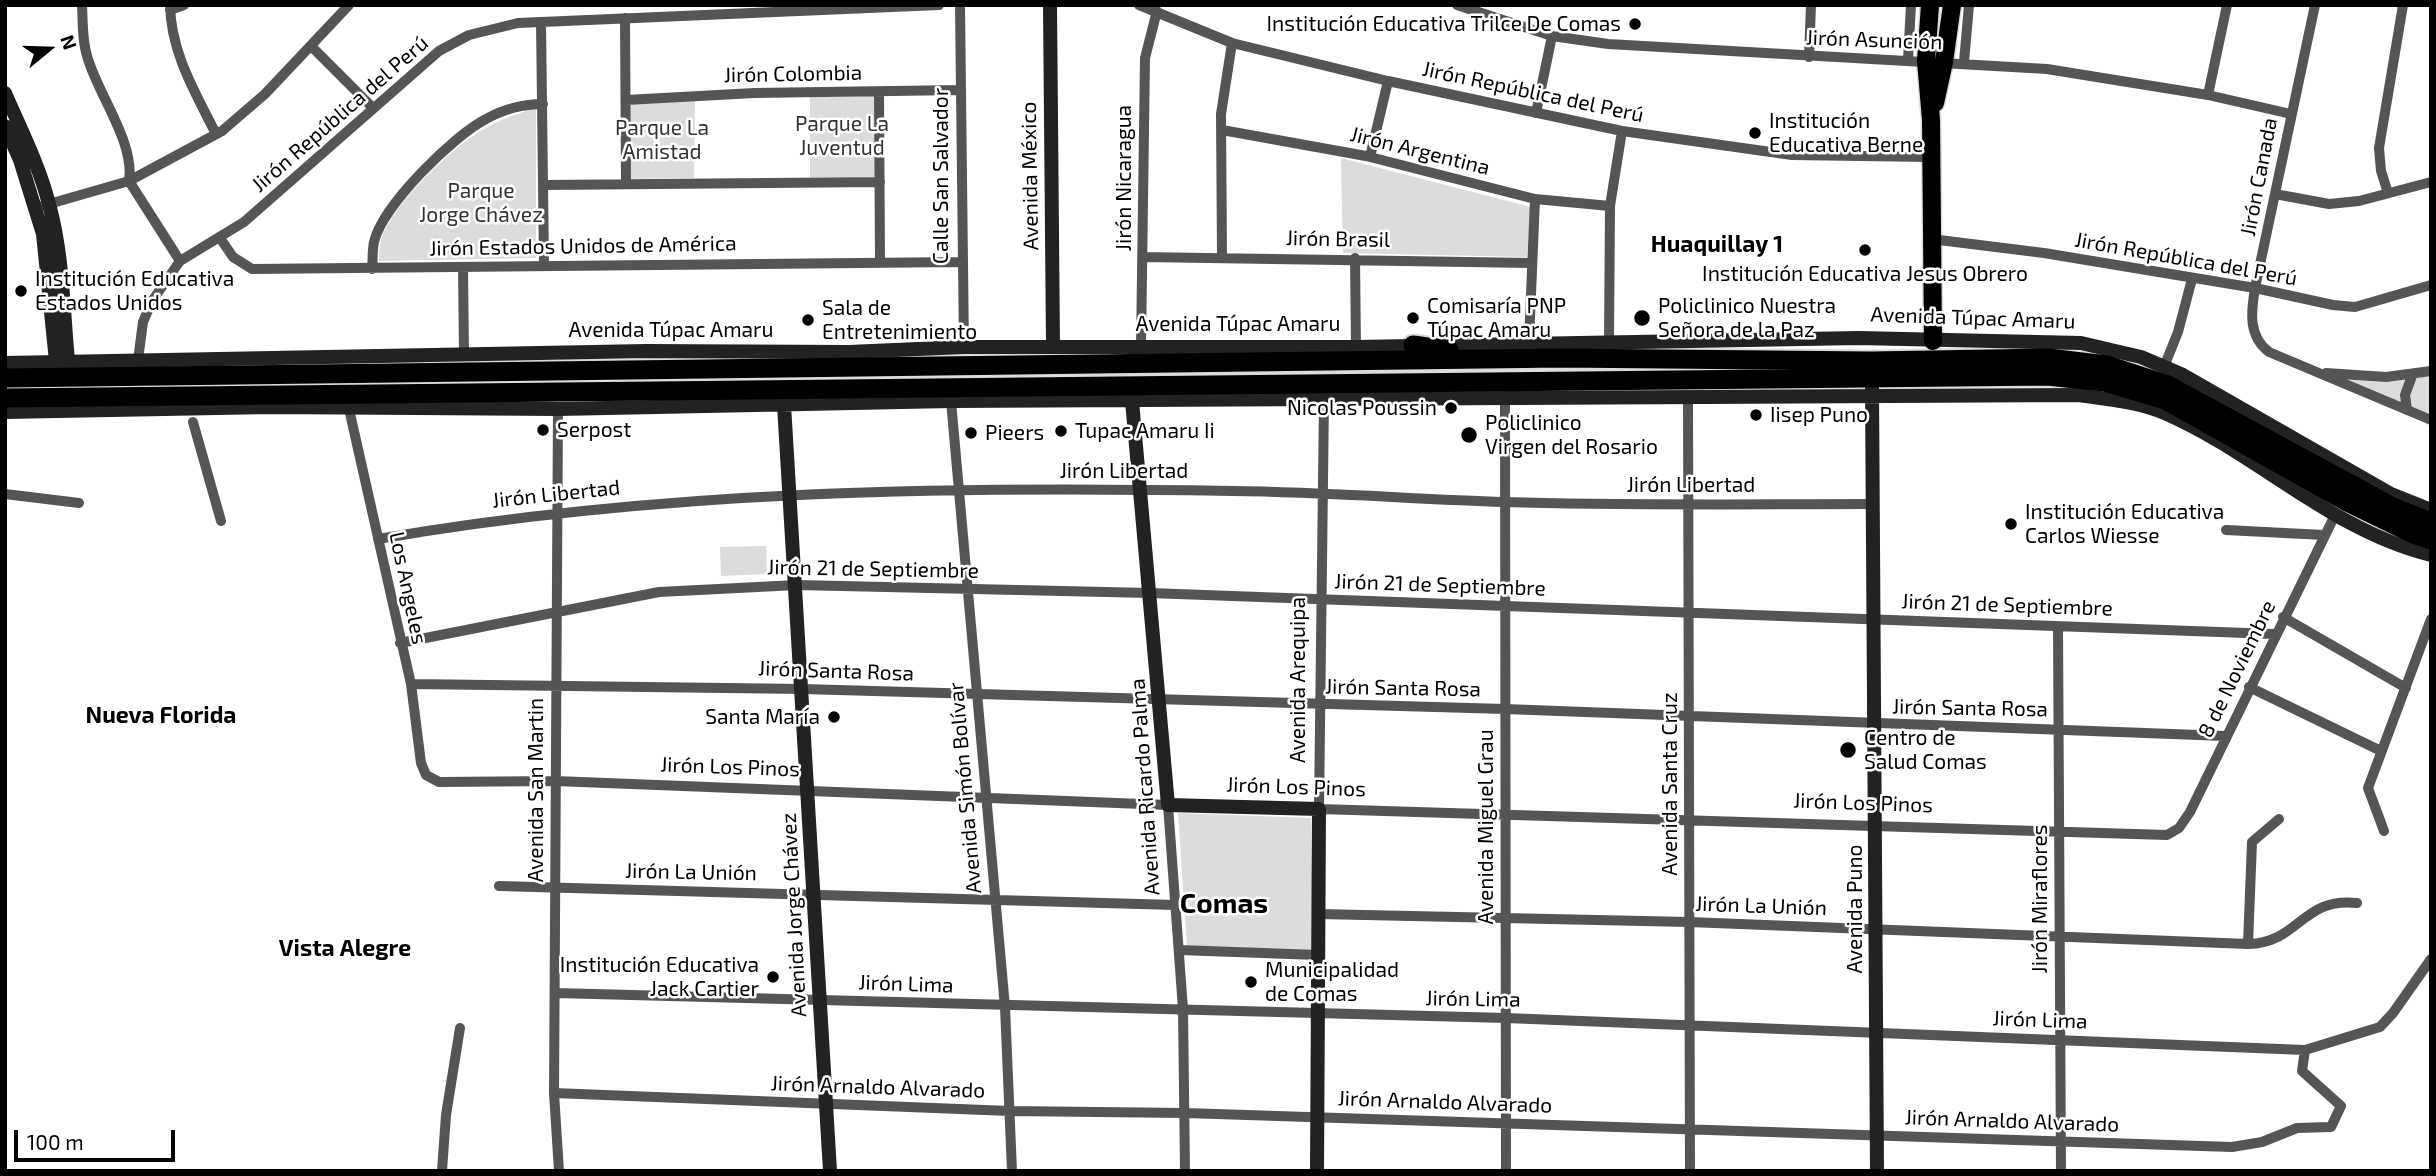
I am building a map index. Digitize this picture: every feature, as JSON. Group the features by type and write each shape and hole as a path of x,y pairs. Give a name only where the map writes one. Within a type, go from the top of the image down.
{"highway":[{"path":"1413,345 1443,350 1550,353 1561,358"},
{"name":"Avenida Túpac Amaru","path":"5,378 1561,358 1872,378 2048,358 2080,360 2138,373 2200,400 2393,507 2431,522"},
{"name":"Avenida Túpac Amaru","path":"5,398 2047,376 2079,378 2137,389 2196,415 2347,502 2431,540"}],"main road":[{"name":"Avenida México","path":"1050,5 1053,346"},
{"path":"1930,5 1935,61 1931,120 1933,341"},
{"path":"1935,61 1952,5"},
{"path":"5,93 27,140 43,206 43,233 62,361"},
{"path":"5,126 43,206"},
{"name":"Avenida Túpac Amaru","path":"5,363 646,351 849,352 1053,346 1356,347 1529,342 1910,338 1933,341 1991,339 2081,344 2113,349 2164,367 2273,425 2391,494 2431,510"},
{"name":"Avenida Túpac Amaru","path":"5,412 558,409 951,401 1688,397 1872,378 2078,395 2164,412 2193,426 2335,515 2392,542 2431,555"},
{"name":"Avenida Puno","path":"1872,378 1877,1171"},
{"name":"Avenida Ricardo Palma","path":"1132,401 1168,805"},
{"name":"Avenida Jorge Chávez","path":"784,405 797,585 830,1171"},
{"name":"Jirón Los Pinos","path":"1168,805 1319,809"},
{"name":"Avenida Arequipa","path":"1317,1171 1319,809"}],"street":[{"path":"82,5 87,58 109,105 128,158 130,181 180,261"},
{"path":"184,5 170,8 172,36 183,68 216,134"},
{"path":"43,206 130,181 216,134 265,94 349,5"},
{"path":"589,5 590,19"},
{"name":"Jirón República del Perú","path":"138,359 143,322 152,301 180,261 220,238 275,197 439,51 469,35 518,23 806,8 939,5"},
{"name":"Calle San Salvador","path":"960,5 964,347"},
{"name":"Jirón República del Perú","path":"1139,5 1232,43 1388,81 1622,131 1792,155 1931,157"},
{"name":"Jirón Asunción","path":"1457,5 1552,36 1656,49 1964,62 2112,78 2208,95 2291,114"},
{"path":"1493,18 1497,5"},
{"path":"1809,57 1811,5"},
{"path":"1908,60 1911,5"},
{"path":"1964,62 1969,5"},
{"path":"2208,95 2226,6 2214,5"},
{"name":"Jirón Canada","path":"2315,5 2251,312 2253,328 2260,345 2269,352 2316,373"},
{"path":"2388,193 2381,171 2379,148 2403,5"},
{"name":"Jirón Nicaragua","path":"1141,346 1145,58 1157,12"},
{"path":"625,18 626,184"},
{"path":"541,22 544,265"},
{"path":"1536,113 1552,36"},
{"path":"1222,256 1222,130 1232,43"},
{"path":"311,46 373,108"},
{"path":"1370,157 1388,81"},
{"name":"Jirón Colombia","path":"626,100 754,93 960,90"},
{"path":"879,92 880,262"},
{"path":"372,270 374,241 384,219 401,196 454,143 483,120 503,111 525,104 543,104"},
{"name":"Jirón Argentina","path":"1222,130 1370,157 1535,199 1610,206"},
{"path":"1609,341 1610,206 1622,131"},
{"path":"544,185 880,182"},
{"path":"2275,194 2329,204 2431,182"},
{"path":"1529,342 1535,199"},
{"name":"Jirón Estados Unidos de América","path":"220,238 233,257 252,269 372,270 544,265 961,262"},
{"name":"Jirón República del Perú","path":"1931,239 2044,253 2255,288 2333,305 2355,307 2431,285"},
{"name":"Jirón Brasil","path":"1143,257 1355,258 1532,263"},
{"path":"1355,258 1356,347"},
{"path":"463,267 464,355"},
{"path":"2164,367 2178,332 2192,279"},
{"path":"2316,373 2412,376 2431,372"},
{"path":"2316,373 2431,420"},
{"path":"2407,410 2405,395 2412,376"},
{"name":"Avenida Santa Cruz","path":"1688,397 1690,1171"},
{"name":"Avenida Miguel Grau","path":"1505,399 1506,1171"},
{"name":"Avenida Arequipa","path":"1319,809 1319,599 1324,400"},
{"name":"Avenida Simón Bolívar","path":"951,401 1005,1007 1012,1171"},
{"name":"Los Angeles","path":"349,409 411,684 421,763 426,775"},
{"name":"Avenida San Martin","path":"558,409 554,1093 559,1171"},
{"path":"193,422 221,521"},
{"name":"Jirón Libertad","path":"378,539 556,512 693,499 958,489 1322,493 1505,502 1688,505 1873,504"},
{"path":"5,494 79,503"},
{"name":"8 de Noviembre","path":"2167,835 2179,828 2190,812 2274,634 2335,515"},
{"path":"2226,530 2324,535"},
{"name":"Jirón 21 de Septiembre","path":"400,643 659,593 797,585 1150,593 2274,634"},
{"path":"2283,617 2406,688"},
{"path":"2384,831 2371,803 2368,788 2431,619"},
{"name":"Jirón Miraflores","path":"2058,627 2060,1171"},
{"name":"Jirón Santa Rosa","path":"411,684 803,688 1505,709 1689,719 2225,736"},
{"path":"2249,687 2381,751"},
{"name":"Jirón Los Pinos","path":"426,775 439,782 555,781 1168,805"},
{"name":"Avenida Ricardo Palma","path":"1168,805 1183,1009 1185,1171"},
{"name":"Jirón Los Pinos","path":"1319,809 2167,835"},
{"path":"2248,944 2252,842 2279,819"},
{"name":"Jirón La Unión","path":"499,886 1175,905"},
{"name":"Jirón La Unión","path":"1318,914 1689,922 2248,944 2269,942 2282,936 2316,908 2329,903 2357,903"},
{"path":"1179,950 1318,956"},
{"path":"2305,1051 2380,1027 2431,959"},
{"name":"Jirón Lima","path":"555,993 1005,1007 1506,1018 2305,1051"},
{"path":"442,1171 446,1113 460,1028"},
{"name":"Jirón Arnaldo Alvarado","path":"554,1093 1010,1111 1506,1123 2060,1144 2232,1147 2262,1142 2297,1128 2331,1128 2341,1106 2302,1071 2305,1051"}],"green space":[{"name":"Parque La Juventud","path":"810,95 874,96 875,177 810,177"},
{"name":"Parque La Amistad","path":"695,100 694,178 630,179 629,104"},
{"name":"Parque Jorge Chávez","path":"536,108 536,258 379,261 380,243 387,226 408,196 437,166 484,129"},
{"path":"1341,158 1531,207 1527,257 1343,253"},
{"path":"2431,376 2431,415 2343,379 2385,382"},
{"path":"766,546 767,574 721,576 720,547"},
{"path":"1178,813 1311,818 1313,953 1187,947"}],"place":[{"name":"Institución Educativa Trilce De Comas","path":"1635,24"},
{"name":"Institución Educativa Berne","path":"1755,133"},
{"name":"Institución Educativa Jesus Obrero","path":"1865,250"},
{"name":"Institución Educativa Estados Unidos","path":"21,291"},
{"name":"Comisaría PNP Túpac Amaru","path":"1413,318"},
{"name":"Policlinico Nuestra Señora de la Paz","path":"1642,318"},
{"name":"Sala de Entretenimiento","path":"808,320"},
{"name":"Nicolas Poussin","path":"1451,408"},
{"name":"Iisep Puno","path":"1756,415"},
{"name":"Serpost","path":"543,430"},
{"name":"Tupac Amaru Ii","path":"1061,431"},
{"name":"Pieers","path":"971,433"},
{"name":"Policlinico Virgen del Rosario","path":"1469,435"},
{"name":"Institución Educativa Carlos Wiesse","path":"2011,524"},
{"name":"Santa María","path":"834,717"},
{"name":"Centro de Salud Comas","path":"1848,750"},
{"name":"Institución Educativa Jack Cartier","path":"773,977"},
{"name":"Municipalidad de Comas","path":"1251,982"}],"district":[{"name":"Huaquillay 1","path":"1717,244"},
{"name":"Nueva Florida","path":"161,715"},
{"name":"Comas","path":"1224,904"},
{"name":"Vista Alegre","path":"345,948"}]}
